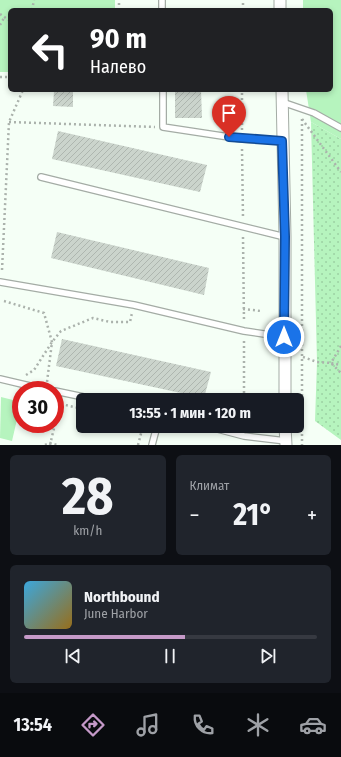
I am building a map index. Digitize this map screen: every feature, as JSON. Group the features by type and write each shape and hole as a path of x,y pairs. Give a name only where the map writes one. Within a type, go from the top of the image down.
{"street":[{"path":"282,92 285,237 285,393"}],"lane":[{"path":"163,92 163,127 242,139 282,141"},
{"path":"282,102 314,113 341,128"},
{"path":"41,177 285,237"},
{"path":"0,282 134,305 244,330 284,337"},
{"path":"0,379 12,382"},
{"path":"64,393 76,396"},
{"path":"152,445 155,433"},
{"path":"233,433 286,443"}],"path":[{"path":"0,14 8,20"},
{"path":"0,25 4,18"},
{"path":"0,268 2,270 9,122 22,92"},
{"path":"242,92 244,393"},
{"path":"302,445 302,119 341,172"},
{"path":"9,122 163,127"},
{"path":"4,301 44,313 52,342 48,381"},
{"path":"15,381 34,370 61,331 93,318 110,322 130,322 134,305"},
{"path":"244,309 261,311"},
{"path":"331,363 341,346"},
{"path":"303,357 317,362 341,365"},
{"path":"331,363 341,373"},
{"path":"64,404 76,407"},
{"path":"50,444 53,433"},
{"path":"138,445 141,433"},
{"path":"44,445 58,445"}],"green space":[{"path":"0,0 115,0 115,8 8,8 8,72 0,72"},
{"path":"303,0 341,0 341,139 311,122 306,92 333,92 333,8 303,8"},
{"path":"311,122 341,139 341,440 315,421 317,362"},
{"path":"1,397 12,400 12,433 14,433 12,441 0,438"}],"building":[{"path":"54,92 73,92 73,107 53,106"},
{"path":"175,92 201,92 202,118 175,118"},
{"path":"58,131 207,165 200,192 52,159"},
{"path":"57,232 209,268 204,295 51,258"},
{"path":"62,339 211,372 205,393 181,393 56,366"}],"route":[{"path":"229,137 282,141 285,237 284,337"}]}
